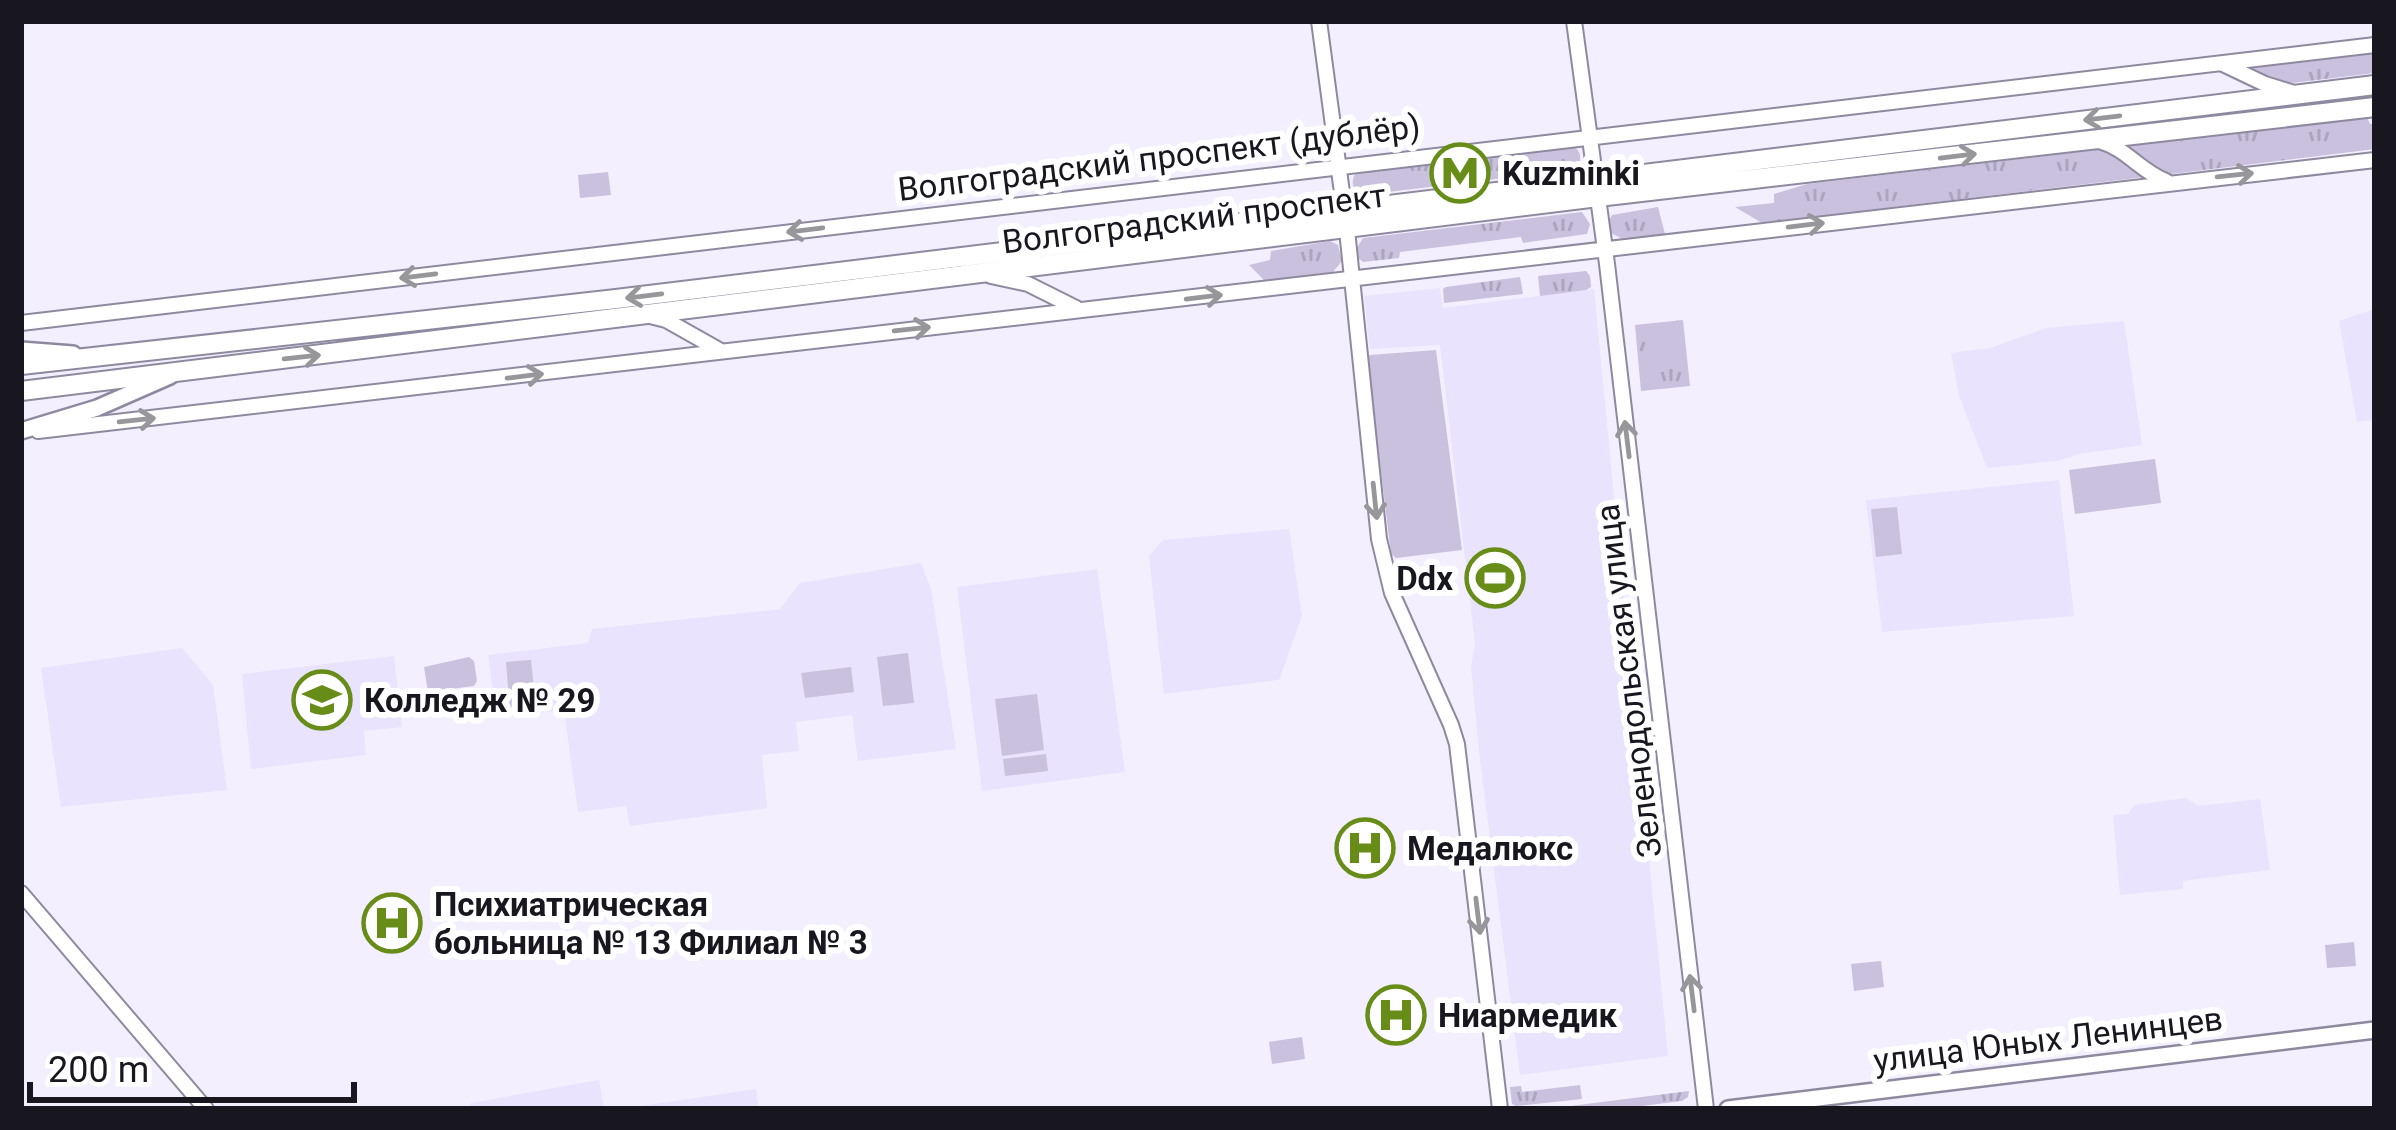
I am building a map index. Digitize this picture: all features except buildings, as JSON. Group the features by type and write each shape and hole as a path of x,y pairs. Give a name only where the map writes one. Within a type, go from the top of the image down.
{"main road":[{"name":"Волгоградский проспект","path":"21,391 980,274 1346,221 2375,86"},
{"name":"Волгоградский проспект","path":"1597,188 2094,140 2375,106"},
{"name":"Волгоградский проспект","path":"21,365 1346,221"},
{"path":"21,350 106,357"},
{"path":"21,431 97,408 186,370"},
{"name":"улица Юных Ленинцев","path":"1728,1109 2375,1030"}],"street":[{"path":"1319,21 1346,221 1378,532 1392,593 1451,725 1461,767 1500,1109"},
{"path":"1574,21 1591,136"},
{"name":"Волгоградский проспект (дублёр)","path":"21,323 2375,45"},
{"path":"2220,63 2265,84 2302,94"},
{"name":"Зеленодольская улица","path":"1591,136 1706,1109"},
{"path":"2094,140 2118,147 2150,175 2173,183"},
{"path":"21,431 2375,160"},
{"path":"980,274 1028,284 1064,304 1088,310"},
{"path":"645,315 666,320 725,352"},
{"path":"21,893 206,1109"}],"shaded area":[{"path":"1440,288 1443,308 1594,289 1668,1056 1520,1075 1480,760 1471,667 1475,643 1440,345 1370,349 1364,296"},
{"path":"2375,309 2375,420 2357,422 2339,321"},
{"path":"2124,321 2142,445 1987,468 1959,396 1951,353 1990,348 2046,328"},
{"path":"2059,480 2074,616 1882,632 1866,500"},
{"path":"1289,529 1302,616 1279,680 1164,694 1149,556 1163,540"},
{"path":"921,563 931,589 956,749 858,761 852,715 796,722 799,751 762,755 767,808 630,826 626,806 578,812 564,710 497,718 488,655 588,643 592,629 780,609 800,583"},
{"path":"1097,569 1125,772 982,791 957,587"},
{"path":"182,648 213,685 227,790 61,807 41,668"},
{"name":"Колледж № 29","path":"394,656 402,727 364,731 366,755 251,769 242,674"},
{"path":"2186,798 2198,806 2260,799 2270,870 2183,881 2183,889 2120,895 2113,815 2128,814 2135,805"},
{"path":"599,1080 604,1109 468,1109 471,1103"},
{"path":"756,1089 759,1109 628,1109 628,1108"}],"green space":[{"path":"2375,47 2375,73 2284,84 2243,63"},
{"path":"2367,117 2375,124 2375,149 2163,175 2124,145"},
{"path":"1571,144 1580,157 1573,170 1363,195 1353,184 1359,169"},
{"path":"2104,149 2145,177 1762,223 1735,207 1774,203 1774,194 1807,184"},
{"path":"608,172 611,195 580,198 578,175"},
{"path":"1658,207 1665,234 1621,238 1611,233 1612,215"},
{"path":"1582,212 1590,224 1587,234 1400,252 1399,258 1363,262 1355,251 1363,238"},
{"path":"1330,241 1338,245 1342,261 1333,272 1265,281 1249,265 1270,260 1271,251"},
{"path":"1586,271 1591,287 1586,290 1540,296 1538,276"},
{"path":"1520,277 1523,294 1444,303 1446,287"},
{"path":"1683,320 1690,386 1641,391 1635,325"},
{"path":"1436,350 1462,550 1396,558 1391,554 1367,358"},
{"path":"2155,459 2161,503 2075,514 2069,470"},
{"path":"1897,507 1902,554 1876,557 1871,509"},
{"path":"908,653 914,703 883,706 877,657"},
{"path":"469,657 474,661 474,686 428,692 424,667"},
{"path":"531,660 536,709 510,711 506,662"},
{"path":"851,667 854,692 805,698 801,673"},
{"path":"1037,694 1044,750 1002,756 995,699"},
{"path":"1046,754 1048,771 1005,776 1003,759"},
{"path":"2354,942 2356,966 2327,968 2325,945"},
{"path":"1881,961 1884,987 1854,991 1851,964"},
{"path":"1302,1037 1305,1059 1272,1064 1269,1042"},
{"path":"1580,1085 1582,1099 1512,1104 1510,1087 1521,1086 1522,1092"},
{"path":"1689,1091 1682,1101 1618,1109 1547,1109"}],"place":[{"name":"Kuzminki","path":"1460,173"},
{"name":"Ddx","path":"1495,578"},
{"name":"Колледж № 29","path":"322,700"},
{"name":"Медалюкс","path":"1365,848"},
{"name":"Психиатрическая больница № 13 Филиал № 3","path":"392,923"},
{"name":"Ниармедик","path":"1396,1015"}]}
